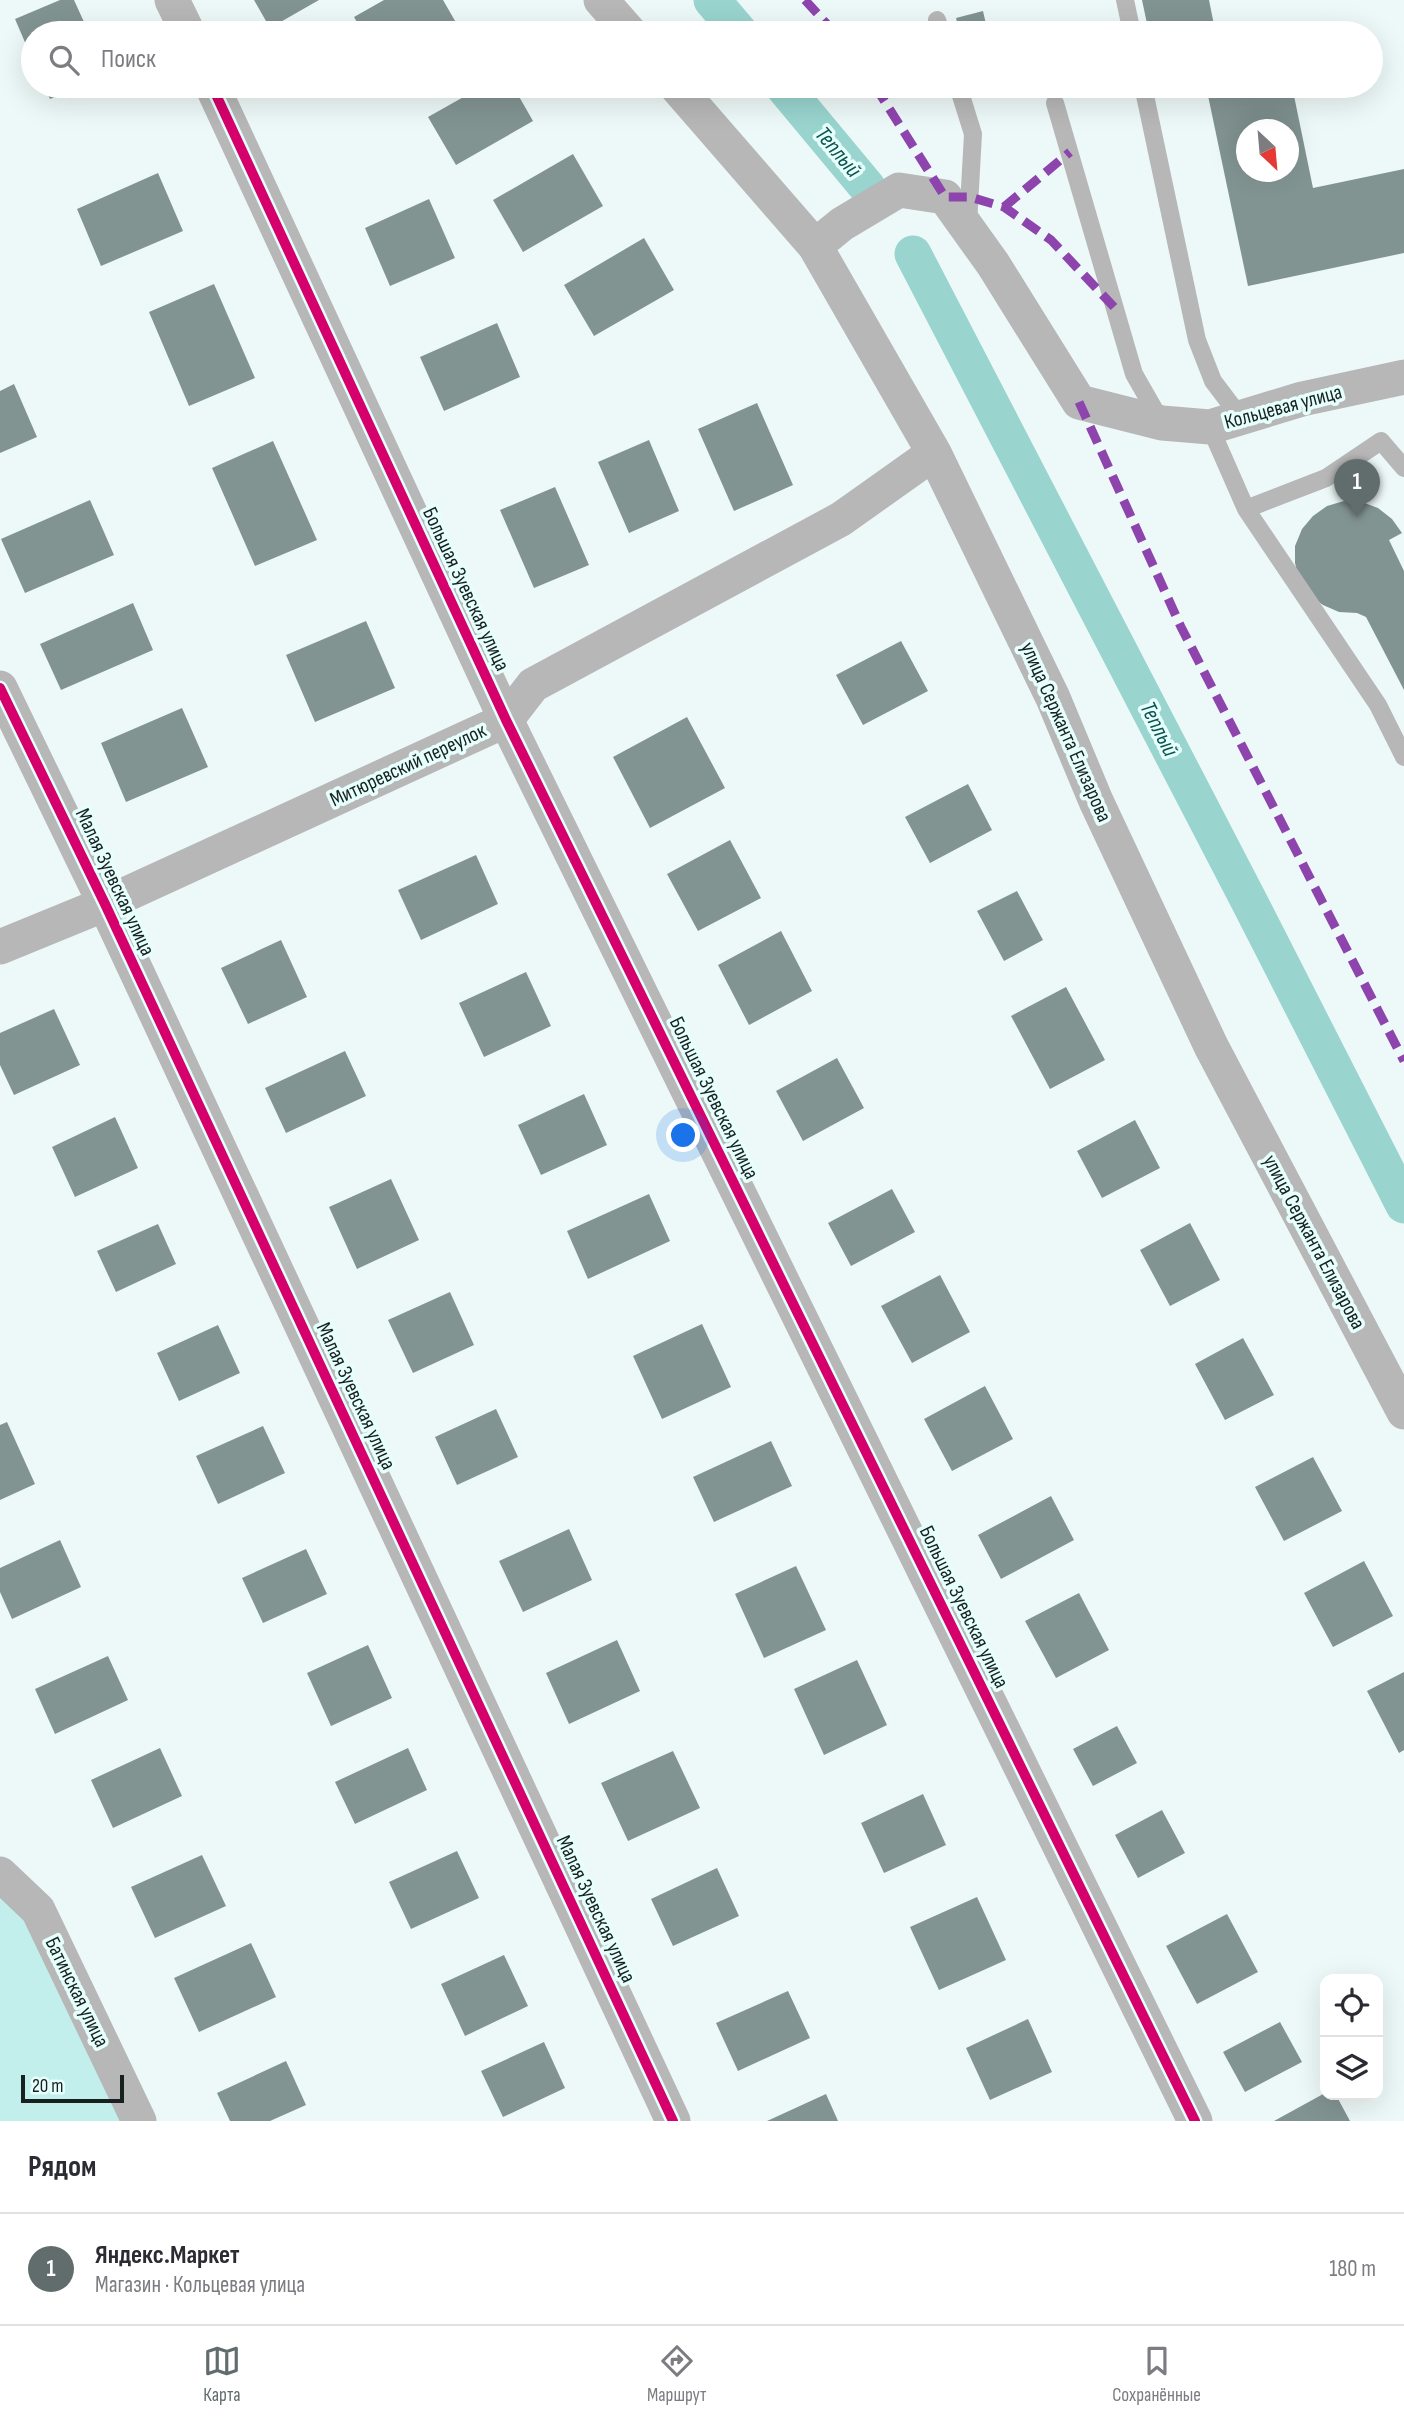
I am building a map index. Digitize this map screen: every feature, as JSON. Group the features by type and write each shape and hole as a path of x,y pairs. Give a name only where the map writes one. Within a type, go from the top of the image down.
{"street":[{"path":"172,0 182,21"},
{"path":"601,0 619,21"},
{"name":"Большая Зуевская улица","path":"218,98 506,720 1195,2121"},
{"name":"улица Сержанта Елизарова","path":"686,98 815,246 934,453 1053,698 1096,801 1211,1046 1404,1412"},
{"name":"Кольцевая улица","path":"815,246 842,224 899,190 944,197 968,228 1079,402 1161,423 1226,423 1302,399 1404,377"},
{"name":"Митюревский переулок","path":"0,947 105,904 506,720 533,685 841,519 934,453"},
{"name":"Малая Зуевская улица","path":"0,688 105,904 673,2121"},
{"name":"Батинская улица","path":"0,1874 38,1910 139,2121"}],"lane":[{"path":"1125,0 1129,21"},
{"path":"962,98 973,134 968,228"},
{"path":"1146,98 1197,340 1226,423 1246,509 1378,705 1404,757"},
{"path":"1055,103 1134,374 1161,423"},
{"path":"1246,509 1326,478 1381,441 1404,468"}],"shaded area":[{"path":"0,1890 32,1924 126,2121 0,2121"}],"building":[{"path":"60,0 74,0 84,21 21,21 21,33 15,19"},
{"path":"254,0 319,0 282,21 266,21"},
{"path":"384,0 443,0 455,21 356,21 354,17"},
{"path":"1142,0 1209,0 1213,21 1146,21"},
{"path":"983,11 985,21 957,21 956,18"},
{"path":"462,98 520,98 533,121 456,165 428,117"},
{"path":"1209,98 1294,98 1299,119 1236,119 1236,182 1299,182 1299,120 1313,188 1404,169 1404,253 1248,286"},
{"path":"573,154 603,206 523,252 493,200"},
{"path":"158,173 183,231 101,266 77,209"},
{"path":"429,199 455,258 390,286 365,228"},
{"path":"644,238 674,290 594,336 564,285"},
{"path":"214,284 255,378 189,406 149,312"},
{"path":"497,323 520,377 444,411 420,357"},
{"path":"14,384 37,437 0,453 0,391"},
{"path":"757,403 793,485 734,511 698,429"},
{"path":"649,440 679,511 629,533 598,462"},
{"path":"273,441 317,540 255,566 212,468"},
{"path":"555,487 589,565 534,588 500,510"},
{"path":"90,500 114,555 25,593 1,539"},
{"path":"1344,501 1362,502 1378,508 1392,519 1402,533 1389,540 1404,571 1404,690 1366,617 1357,613 1339,612 1323,605 1309,595 1299,580 1295,546 1302,529 1313,516 1327,506"},
{"path":"133,603 153,650 61,690 40,644"},
{"path":"366,621 395,688 315,722 286,655"},
{"path":"901,641 928,691 863,725 836,675"},
{"path":"182,708 208,767 126,802 101,743"},
{"path":"687,717 725,788 650,828 613,757"},
{"path":"968,784 992,830 930,863 905,817"},
{"path":"730,840 761,898 698,931 667,874"},
{"path":"476,855 498,904 421,940 398,890"},
{"path":"1017,891 1043,940 1004,961 977,911"},
{"path":"781,931 812,991 749,1025 718,965"},
{"path":"281,940 307,997 248,1024 221,968"},
{"path":"526,972 551,1026 484,1057 459,1003"},
{"path":"1066,987 1105,1060 1050,1089 1011,1016"},
{"path":"54,1009 80,1065 14,1095 0,1065 0,1033"},
{"path":"345,1051 366,1096 286,1133 265,1088"},
{"path":"837,1058 864,1108 803,1141 776,1091"},
{"path":"584,1094 607,1145 541,1175 518,1125"},
{"path":"115,1117 138,1168 75,1197 52,1147"},
{"path":"1135,1120 1160,1168 1102,1198 1077,1151"},
{"path":"391,1179 419,1240 357,1269 329,1207"},
{"path":"892,1189 915,1232 851,1266 828,1223"},
{"path":"649,1194 670,1241 588,1279 567,1231"},
{"path":"1190,1223 1220,1280 1170,1306 1140,1250"},
{"path":"158,1224 176,1264 116,1292 97,1251"},
{"path":"940,1275 970,1332 912,1363 881,1306"},
{"path":"450,1292 474,1345 413,1373 388,1320"},
{"path":"702,1324 731,1387 662,1419 633,1356"},
{"path":"218,1325 240,1373 179,1401 157,1353"},
{"path":"1243,1338 1274,1395 1225,1420 1195,1364"},
{"path":"985,1386 1013,1439 952,1471 924,1419"},
{"path":"496,1409 518,1457 457,1485 435,1437"},
{"path":"7,1422 35,1484 0,1500 0,1425"},
{"path":"263,1426 285,1473 218,1504 196,1456"},
{"path":"771,1441 792,1486 714,1522 693,1477"},
{"path":"1313,1457 1342,1511 1284,1541 1255,1487"},
{"path":"1051,1496 1074,1540 1001,1579 978,1535"},
{"path":"569,1529 592,1580 523,1612 499,1561"},
{"path":"60,1540 81,1587 12,1619 0,1592 0,1568"},
{"path":"306,1549 327,1594 263,1623 242,1578"},
{"path":"1364,1561 1393,1616 1333,1647 1304,1593"},
{"path":"796,1566 826,1630 764,1658 735,1594"},
{"path":"1079,1593 1109,1650 1056,1678 1025,1621"},
{"path":"617,1640 640,1691 569,1724 546,1673"},
{"path":"368,1645 392,1698 331,1726 307,1673"},
{"path":"108,1656 128,1700 55,1734 35,1689"},
{"path":"857,1660 887,1725 824,1755 794,1689"},
{"path":"1404,1672 1404,1750 1399,1753 1367,1691"},
{"path":"1117,1726 1137,1763 1093,1786 1073,1749"},
{"path":"160,1748 182,1796 113,1828 91,1780"},
{"path":"408,1748 427,1790 355,1824 335,1782"},
{"path":"673,1751 700,1808 628,1841 601,1783"},
{"path":"923,1794 946,1845 884,1873 861,1823"},
{"path":"1162,1810 1185,1853 1138,1878 1115,1835"},
{"path":"457,1851 479,1898 411,1929 389,1882"},
{"path":"202,1855 226,1906 155,1938 131,1887"},
{"path":"717,1868 739,1916 673,1946 651,1899"},
{"path":"977,1897 1006,1960 939,1990 910,1927"},
{"path":"1227,1914 1258,1972 1197,2004 1166,1946"},
{"path":"251,1943 276,1997 199,2032 174,1978"},
{"path":"504,1955 528,2006 465,2036 441,1984"},
{"path":"788,1991 810,2038 738,2071 716,2023"},
{"path":"1028,2019 1052,2072 990,2100 966,2048"},
{"path":"1280,2022 1302,2062 1245,2092 1223,2052"},
{"path":"544,2042 565,2088 503,2117 481,2071"},
{"path":"286,2061 306,2105 270,2121 230,2121 217,2093"},
{"path":"826,2094 838,2121 767,2121"},
{"path":"1320,2096 1320,2100 1339,2100 1350,2121 1274,2121"}],"waterway":[{"name":"Теплый","path":"712,0 730,21"},
{"name":"Теплый","path":"793,98 867,187"},
{"name":"Теплый","path":"913,254 1404,1205"}],"marked path":[{"path":"805,0 824,21"},
{"path":"883,98 945,197 970,197 1004,207 1051,240 1114,307"},
{"path":"1004,207 1070,152"},
{"path":"1079,402 1181,627 1404,1061"}],"cycle path":[{"path":"218,98 506,720 1195,2121"},
{"path":"0,688 105,904 673,2121"}],"place":[{"name":"Яндекс.Маркет","path":"1357,517"}]}
